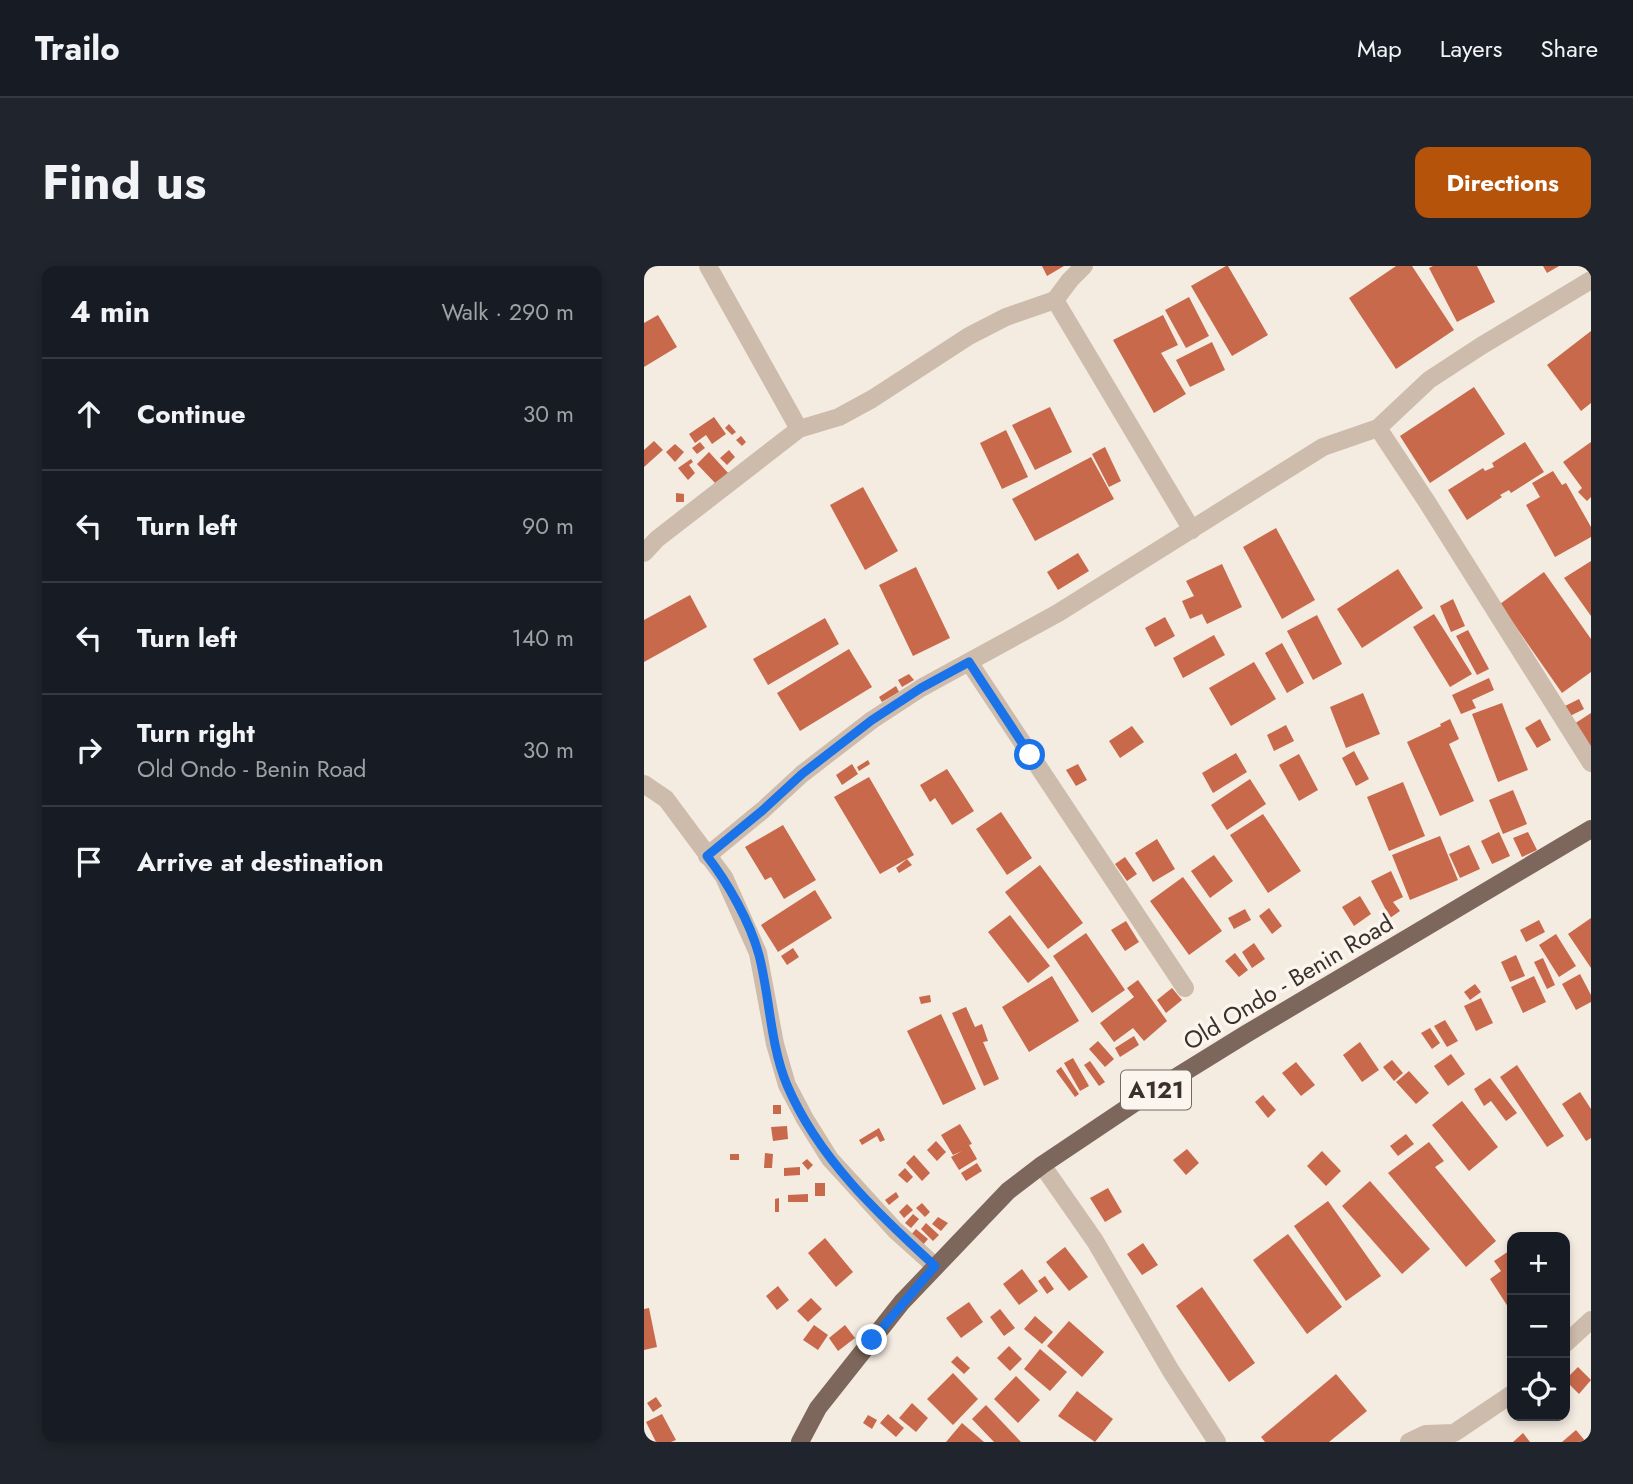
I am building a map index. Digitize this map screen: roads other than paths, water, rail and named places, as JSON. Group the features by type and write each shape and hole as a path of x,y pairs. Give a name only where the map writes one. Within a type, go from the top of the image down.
{"main road":[{"name":"Old Ondo - Benin Road","path":"800,1442 818,1408 902,1303 1007,1191 1136,1102 1591,829"}],"street":[{"path":"708,266 799,429"},
{"path":"644,553 657,539 799,429 839,416 872,399 969,336 1006,317 1055,300 1084,266"},
{"path":"707,856 802,774 872,720 921,688 1058,613 1324,447 1378,428 1429,380 1480,346 1591,280"},
{"path":"1055,300 1192,530"},
{"path":"1378,428 1591,763"},
{"path":"969,662 1185,988"},
{"path":"644,784 666,799 724,877 758,953 775,1044 787,1085 805,1119 830,1159 895,1230 935,1266"},
{"path":"1042,1165 1095,1241 1171,1371 1217,1442"},
{"path":"1570,1339 1591,1320"},
{"path":"1409,1442 1426,1434 1458,1437 1507,1398"}]}
